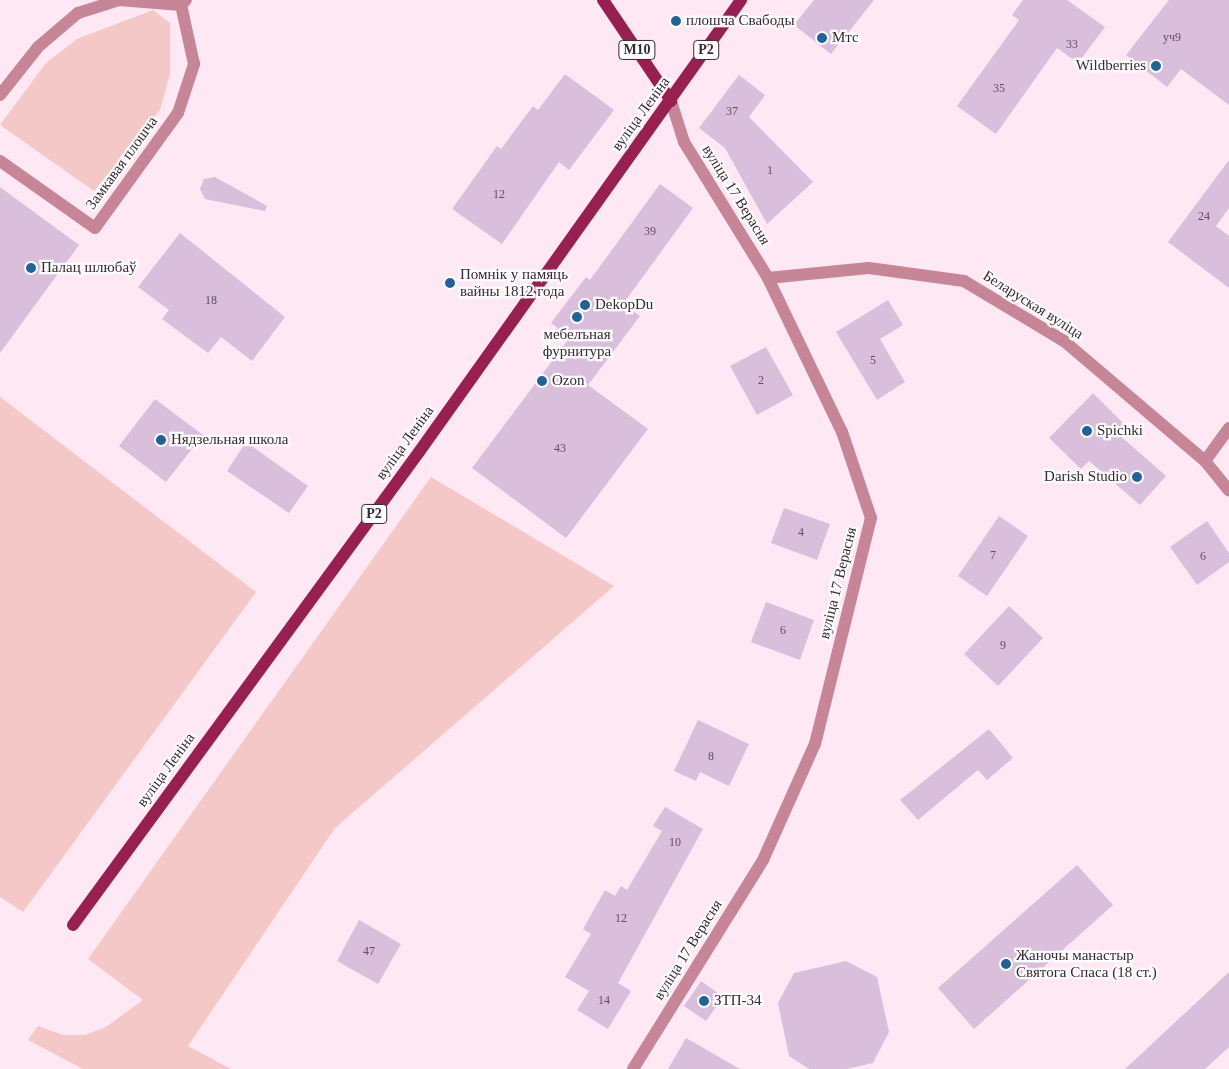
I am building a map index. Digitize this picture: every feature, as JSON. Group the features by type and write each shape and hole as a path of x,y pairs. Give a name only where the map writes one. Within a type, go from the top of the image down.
{"main road":[{"name":"М10","path":"603,0 671,101"},
{"name":"вуліца Леніна","path":"73,925 671,101 741,0"}],"street":[{"name":"Замкавая плошча","path":"0,96 38,47 78,13 119,0 184,2 194,64 178,113 95,228 0,161"},
{"name":"вуліца 17 Верасня","path":"633,1069 763,860 815,744 871,518 842,432 768,278 684,142 671,101"},
{"name":"Беларуская вуліца","path":"768,278 869,268 964,281 1064,341 1205,461 1229,491"},
{"path":"1205,461 1229,428"}],"shaded area":[{"path":"153,10 170,23 170,74 160,110 94,191 0,125 46,63 77,39"},
{"path":"0,397 256,592 23,912 0,897"},
{"path":"431,477 614,586 335,828 188,1046 231,1069 83,1069 28,1040 38,1026 63,1035 85,1035 106,1027 143,1000 88,959"}],"building":[{"path":"814,0 874,0 831,54 794,25"},
{"path":"1023,0 1067,0 1105,27 1078,63 1057,48 996,134 957,106 1019,20 1012,15"},
{"path":"1169,0 1229,0 1229,105 1181,69 1167,87 1126,55"},
{"path":"565,74 614,110 569,170 559,162 502,244 452,209 497,146 501,149 533,106 538,110"},
{"path":"739,75 765,95 749,117 813,182 767,224 725,148 699,128"},
{"path":"1229,160 1229,208 1216,226 1229,236 1229,288 1168,242"},
{"path":"215,177 267,206 265,211 205,199 200,189 204,179"},
{"path":"660,184 693,208 623,304 640,316 588,385 648,429 566,538 472,468 570,337 551,323 586,277 590,280"},
{"name":"Палац шлюбаў","path":"0,187 79,245 0,353"},
{"path":"180,233 285,317 252,361 221,337 208,353 162,319 169,310 138,287"},
{"path":"888,300 903,325 880,339 905,382 877,400 836,332"},
{"path":"766,347 793,395 757,415 730,366"},
{"path":"1093,393 1125,425 1117,433 1166,476 1140,505 1089,461 1081,469 1049,438"},
{"path":"155,399 203,435 166,482 119,446"},
{"path":"246,442 308,486 289,513 227,471"},
{"path":"784,508 830,524 817,560 771,543"},
{"path":"999,516 1028,536 987,596 958,576"},
{"path":"1207,521 1229,553 1229,562 1197,585 1170,547"},
{"path":"766,602 814,620 800,660 751,642"},
{"path":"1009,606 1043,638 998,686 964,654"},
{"path":"698,720 749,744 729,786 700,772 696,781 674,771"},
{"path":"989,729 1013,758 987,780 978,770 918,820 900,800"},
{"path":"665,807 703,829 618,983 631,991 608,1029 577,1010 589,991 565,977 591,934 583,929 605,890 615,896 621,886 627,890 662,831 653,826"},
{"name":"Жаночы манастыр Святога Спаса (18 ст.)","path":"1077,865 1113,905 974,1029 938,988"},
{"path":"359,920 401,944 378,984 337,961"},
{"path":"846,961 877,977 889,1032 873,1063 847,1069 809,1069 789,1056 778,1003 794,973"},
{"path":"1229,972 1229,1047 1205,1069 1125,1069"},
{"name":"ЗТП-34","path":"701,981 723,997 706,1021 684,1006"},
{"path":"686,1038 740,1069 668,1069"}],"place":[{"name":"плошча Свабоды","path":"676,21"},
{"name":"Мтс","path":"822,38"},
{"name":"Wildberries","path":"1156,66"},
{"name":"Палац шлюбаў","path":"31,268"},
{"name":"Помнік у памяць вайны 1812 года","path":"450,283"},
{"name":"DekopDu","path":"585,305"},
{"name":"мебелъная фурнитура","path":"577,317"},
{"name":"Ozon","path":"542,381"},
{"name":"Spichki","path":"1087,431"},
{"name":"Нядзельная школа","path":"161,440"},
{"name":"Darish Studio","path":"1137,477"},
{"name":"Жаночы манастыр Святога Спаса (18 ст.)","path":"1006,964"},
{"name":"ЗТП-34","path":"704,1001"}]}
